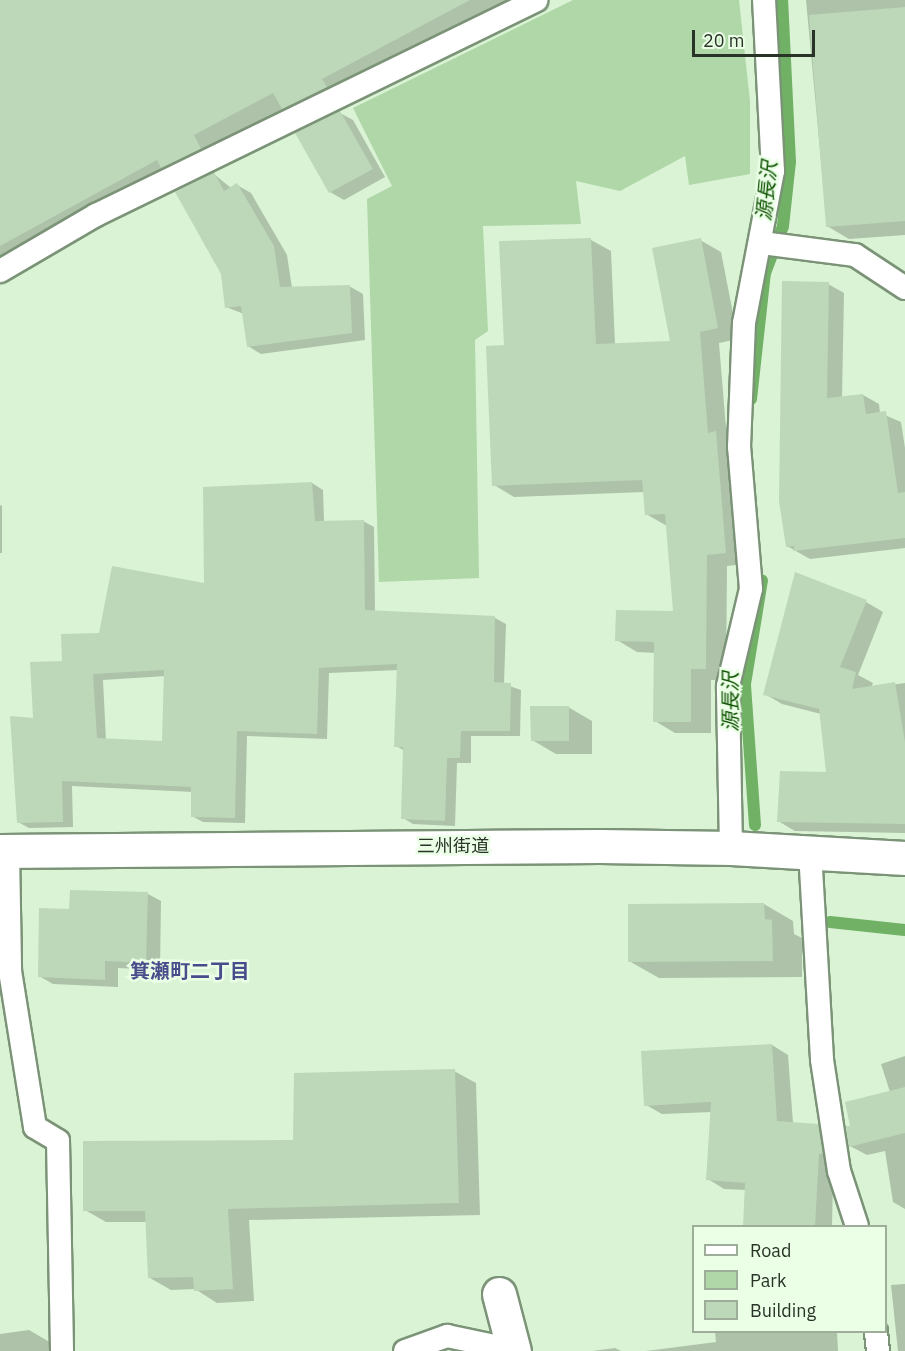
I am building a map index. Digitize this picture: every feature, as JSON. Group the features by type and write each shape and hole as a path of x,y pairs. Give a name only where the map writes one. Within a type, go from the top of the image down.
{"street":[{"name":"三州街道","path":"4,851 460,845 731,848 905,858"},
{"path":"499,1294 514,1350"}],"lane":[{"path":"0,271 96,215 536,0"},
{"path":"731,848 728,686 751,589 740,447 744,323 765,244 773,171 764,0"},
{"path":"765,244 855,255 905,288"},
{"path":"4,851 10,970 34,1126 58,1141 62,1351"},
{"path":"810,851 822,1060 838,1171 856,1225"},
{"path":"876,1333 879,1351"},
{"path":"405,1351 447,1336 514,1350"}],"green space":[{"path":"573,0 739,0 750,101 750,174 689,185 685,156 620,191 576,181 581,224 483,226 488,331 475,340 479,578 379,582 367,199 392,186 353,108"}],"building":[{"path":"0,0 470,0 322,79 327,87 282,109 273,93 194,135 201,149 161,168 157,160 0,246"},
{"path":"905,7 905,221 826,227 809,15"},
{"path":"340,111 373,169 329,193 295,133"},
{"path":"214,172 224,191 237,183 274,246 280,287 350,285 352,333 247,347 241,306 225,308 221,274 175,192"},
{"path":"591,238 596,344 670,341 652,248 701,238 718,328 700,332 708,433 716,431 726,553 707,555 706,669 691,669 691,722 653,722 654,642 615,641 616,610 673,611 665,514 645,515 642,480 492,486 486,346 504,345 499,241"},
{"path":"782,281 829,282 827,398 863,394 866,414 886,411 898,493 905,492 905,538 793,551 795,546 786,547 779,501"},
{"path":"312,482 315,521 364,520 365,610 495,616 494,682 511,683 510,731 461,731 460,758 447,758 445,821 401,819 403,747 394,747 397,664 319,668 317,734 237,731 235,818 191,817 191,787 62,781 63,822 17,823 10,716 33,718 30,662 62,661 61,634 99,633 112,566 204,583 203,487","holes":["164,670 162,741 97,738 93,674"]},
{"path":"795,572 867,600 840,667 856,672 852,689 895,682 905,742 905,824 777,822 780,771 826,772 819,709 763,695"},
{"path":"530,706 569,706 569,741 531,741"},
{"path":"70,890 148,892 146,963 105,961 105,980 38,977 39,908 69,909"},
{"path":"764,903 765,919 772,920 773,961 628,962 628,904"},
{"path":"772,1044 777,1121 818,1124 823,1153 819,1154 815,1225 743,1225 745,1183 706,1180 711,1102 644,1106 641,1051"},
{"path":"455,1069 459,1203 228,1209 233,1289 194,1291 193,1277 148,1278 145,1211 83,1211 83,1141 293,1140 294,1073"},
{"path":"905,1087 905,1133 849,1147 846,1126 850,1126 845,1102"}],"waterway":[{"name":"源長沢","path":"751,399 765,273 783,226 790,162 782,0"},
{"name":"源長沢","path":"755,825 745,684 762,580"},
{"name":"源長沢","path":"830,922 905,930"}],"district":[{"name":"箕瀬町二丁目","path":"190,970"}]}
